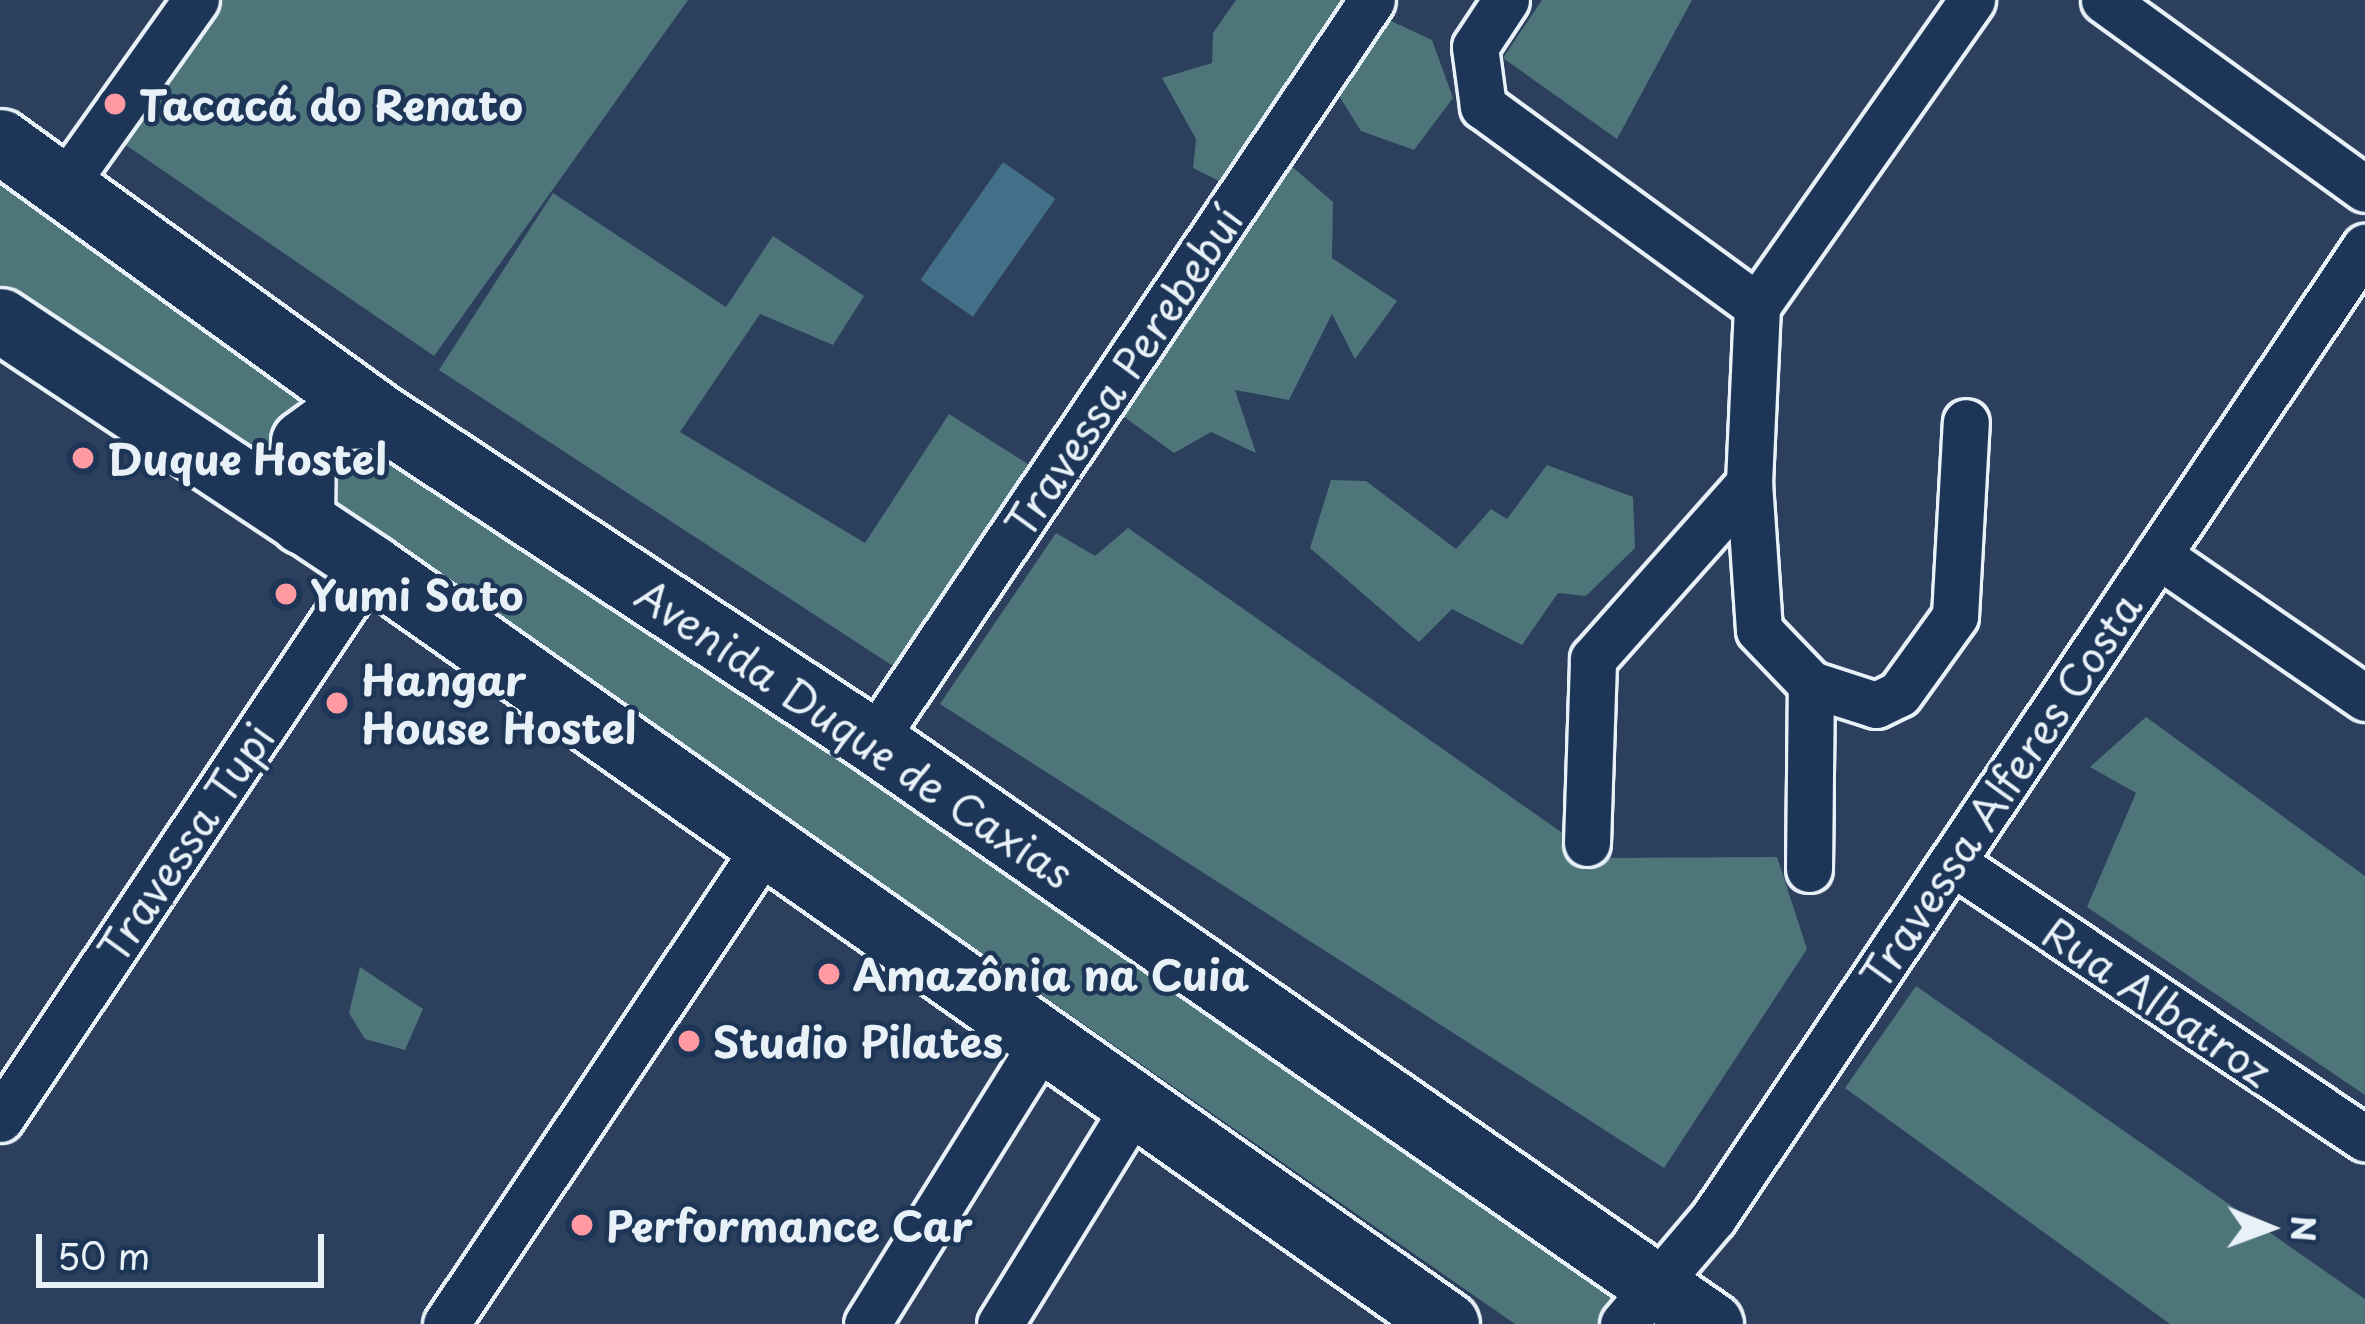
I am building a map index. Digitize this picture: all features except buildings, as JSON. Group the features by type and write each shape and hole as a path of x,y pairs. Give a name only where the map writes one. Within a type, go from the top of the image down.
{"main road":[{"name":"Avenida Duque de Caxias","path":"0,141 380,416 873,741 1639,1304 1711,1324"},
{"path":"0,320 370,566 1447,1324"},
{"path":"302,523 303,442 337,417 380,416"}],"street":[{"path":"65,184 196,0"},
{"name":"Travessa Perebebuí","path":"873,741 1372,0"},
{"path":"1507,0 1474,47 1483,106 1757,306"},
{"path":"1966,422 1955,616 1888,700 1850,704 1811,684 1759,630 1749,483 1757,306 1972,0"},
{"path":"2104,0 2365,189"},
{"name":"Travessa Alferes Costa","path":"1639,1304 1712,1218 2158,555 2357,274"},
{"path":"1587,843 1593,659 1749,483"},
{"path":"2158,555 2365,698"},
{"name":"Travessa Tupi","path":"0,1119 370,566"},
{"path":"1809,869 1811,684"},
{"path":"446,1324 765,847"},
{"name":"Rua Albatroz","path":"1952,862 2365,1139"},
{"path":"867,1324 1046,1038"},
{"path":"1000,1324 1136,1103"}],"green space":[{"path":"214,0 688,0 434,356 117,139"},
{"path":"1236,0 1350,0 1221,182 1193,168 1196,139 1162,78 1212,63 1213,33"},
{"path":"1542,0 1692,0 1617,139 1503,58"},
{"path":"1376,14 1432,40 1453,98 1414,150 1361,131 1331,83"},
{"path":"1282,158 1333,202 1332,258 1397,301 1355,359 1332,314 1289,400 1235,390 1256,453 1211,432 1174,453 1112,408"},
{"path":"0,172 334,405 280,490 0,292"},
{"path":"553,193 726,307 773,236 864,296 833,345 760,314 680,432 865,543 949,414 1028,464 896,668 439,370"},
{"path":"373,437 1676,1324 1515,1324 314,489 336,439"},
{"path":"1547,465 1633,497 1635,548 1586,596 1558,593 1522,645 1452,609 1419,642 1310,548 1331,480 1366,481 1456,549 1491,509 1507,519"},
{"path":"1128,528 1598,858 1777,857 1807,949 1664,1168 940,704 1056,533 1095,556"},
{"path":"2146,717 2365,876 2365,1095 2087,907 2136,793 2090,767"},
{"path":"360,967 423,1009 405,1050 365,1039 349,1013"},
{"path":"1916,986 2365,1299 2365,1324 2170,1324 1845,1088"}],"water":[{"path":"1003,162 1055,199 973,317 920,280"}],"place":[{"name":"Tacacá do Renato","path":"115,104"},
{"name":"Duque Hostel","path":"83,458"},
{"name":"Yumi Sato","path":"286,594"},
{"name":"Hangar House Hostel","path":"337,703"},
{"name":"Amazônia na Cuia","path":"829,974"},
{"name":"Studio Pilates","path":"689,1041"},
{"name":"Performance Car","path":"582,1225"}]}
